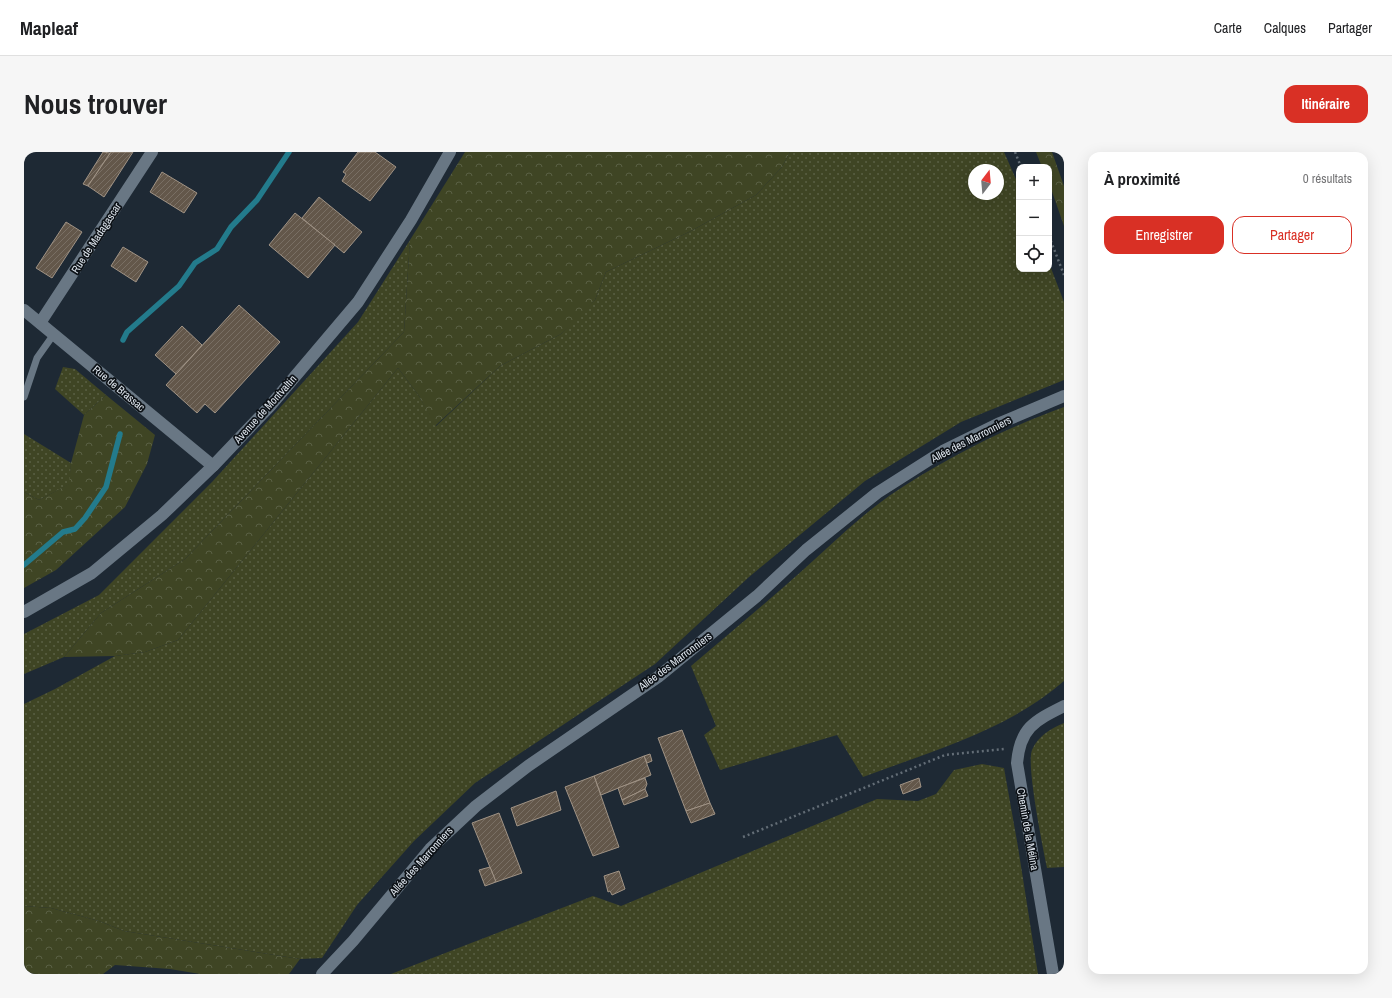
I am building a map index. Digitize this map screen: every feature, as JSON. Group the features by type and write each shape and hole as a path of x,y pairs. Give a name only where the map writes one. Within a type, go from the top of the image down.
{"street":[{"name":"Rue de Madagascar","path":"40,323 152,152"},
{"name":"Avenue de Montvaltin","path":"24,612 92,573 162,515 213,466 270,406 358,302 411,220 450,152"},
{"name":"Rue de Brassac","path":"24,310 213,466"},
{"name":"Allée des Marronniers","path":"322,974 353,941 430,849 476,806 528,766 675,663 757,596 806,550 877,494 943,451 1000,423 1064,396"},
{"name":"Chemin de la Mélina","path":"1053,974 1017,763 1019,748 1023,736 1030,727 1050,713 1064,706"}],"lane":[{"path":"24,397 37,358 54,334"}],"path":[{"path":"1016,152 1021,164"},
{"path":"1052,244 1064,275"},
{"path":"743,837 945,755 1019,748"}],"green space":[{"path":"465,152 790,152 782,167 756,195 691,231 606,272 595,300 581,316 561,334 500,366 435,426 419,396 398,368 178,640 145,652 115,656 64,657 101,613 185,559 404,332 410,240"},
{"path":"790,152 1004,152 1016,179 1016,272 1052,271 1064,302 1064,380 961,422 865,481 749,577 655,664 475,783 414,841 357,905 322,958 300,959 124,931 99,921 51,908 24,906 24,704 115,656 145,652 178,640 398,368 419,396 436,426 500,366 561,334 595,300 606,272 691,231 756,195 782,167"},
{"path":"1036,152 1052,152 1064,186 1064,226 1052,192 1052,164 1041,164"},
{"path":"410,240 404,332 185,559 101,613 64,657 24,674 24,634 99,595 212,482 358,322"},
{"path":"63,367 75,369 106,395 84,415 55,389"},
{"path":"106,395 155,435 147,464 125,507 56,570 24,588 24,492 39,500 69,484 71,463 84,415"},
{"path":"1064,407 1064,681 1019,713 994,726 968,738 863,777 837,735 720,770 704,735 716,726 691,666 776,594 856,522 889,496 930,470 974,446 1018,425"},
{"path":"24,434 71,463 70,484 39,500 24,492"},
{"path":"1064,723 1064,867 1047,868 1033,789 1031,772 1032,750 1041,737 1049,730"},
{"path":"982,764 1004,768 1038,974 391,974 593,896 621,906 877,799 918,801 936,794 954,770"},
{"path":"24,906 51,908 99,921 124,931 300,959 289,974 200,974 170,969 115,965 103,974 24,974"}],"building":[{"path":"103,152 110,153 88,186 83,184"},
{"path":"111,152 133,152 104,197 88,186"},
{"path":"358,152 375,152 396,167 370,201 342,181 346,174 343,172"},
{"path":"162,172 197,193 184,213 150,192"},
{"path":"319,197 362,232 344,253 302,218"},
{"path":"295,213 335,245 308,278 269,245"},
{"path":"66,222 82,232 52,278 36,268"},
{"path":"123,247 148,262 136,282 111,266"},
{"path":"239,305 280,342 215,413 205,404 197,413 166,385"},
{"path":"182,326 202,345 176,374 155,355"},
{"path":"682,730 710,803 686,811 658,738"},
{"path":"650,754 652,761 647,763 644,756"},
{"path":"644,756 651,775 601,795 594,776"},
{"path":"594,776 619,847 593,856 565,787"},
{"path":"645,778 647,784 645,789 622,800 618,788"},
{"path":"919,778 921,787 903,794 900,785"},
{"path":"645,789 648,796 624,805 622,800"},
{"path":"556,791 561,810 517,826 511,808"},
{"path":"710,803 715,814 691,823 686,811"},
{"path":"499,813 522,873 496,882 472,823"},
{"path":"490,867 496,882 485,886 479,870"},
{"path":"619,871 625,889 612,895 610,891 608,892 604,876"}],"waterway":[{"path":"123,340 127,332 179,286 195,263 217,249 231,227 257,200 289,152"},
{"path":"24,565 63,532 75,529 85,518 106,487 120,434"}]}
